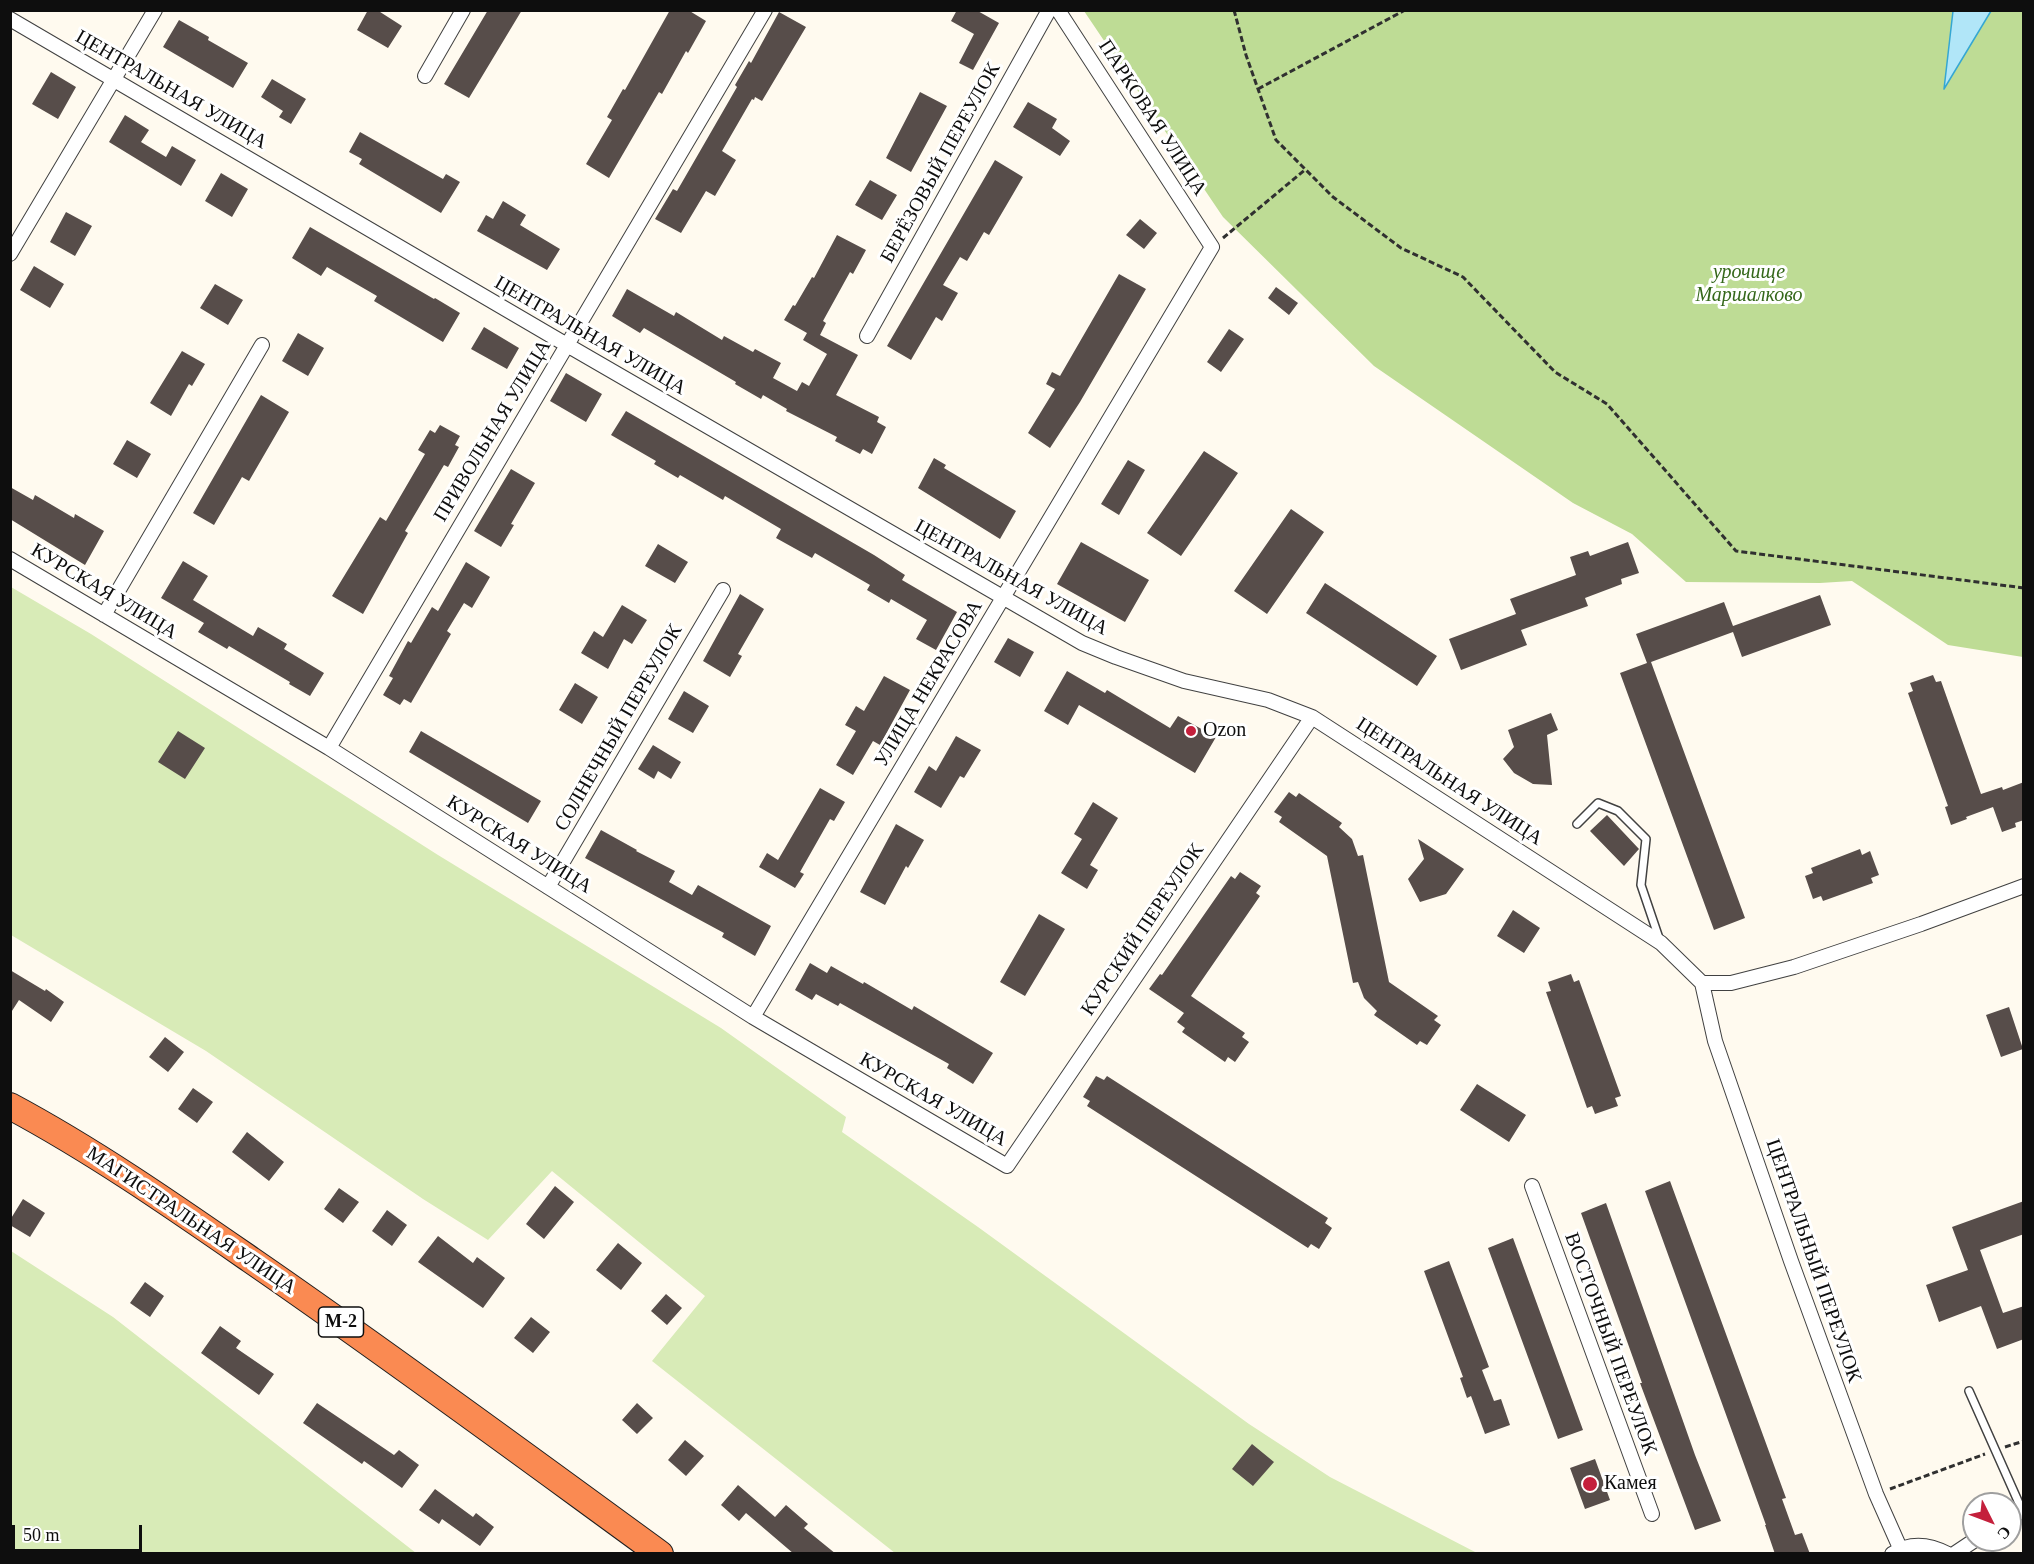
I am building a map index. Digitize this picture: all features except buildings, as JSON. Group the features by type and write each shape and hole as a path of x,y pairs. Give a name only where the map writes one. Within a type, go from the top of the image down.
{"highway":[{"name":"МАГИСТРАЛЬНАЯ УЛИЦА","path":"10,1106 40,1122 159,1197 342,1323 660,1554"},
{"name":"МАГИСТРАЛЬНАЯ УЛИЦА","path":"10,1125 149,1211 333,1337 631,1554"}],"street":[{"path":"10,254 155,10"},
{"path":"425,76 463,10"},
{"name":"ПРИВОЛЬНАЯ УЛИЦА","path":"329,748 765,10"},
{"name":"БЕРЁЗОВЫЙ ПЕРЕУЛОК","path":"867,336 1049,10"},
{"name":"ПАРКОВАЯ УЛИЦА","path":"1058,10 1212,247"},
{"name":"ЦЕНТРАЛЬНАЯ УЛИЦА","path":"10,19 1082,643 1184,681 1268,700 1312,717 1660,943 1702,982"},
{"name":"УЛИЦА НЕКРАСОВА","path":"753,1017 1212,247"},
{"path":"104,615 262,345"},
{"name":"КУРСКАЯ УЛИЦА","path":"10,559 329,748 753,1017 1007,1166"},
{"name":"СОЛНЕЧНЫЙ ПЕРЕУЛОК","path":"548,887 723,590"},
{"name":"КУРСКИЙ ПЕРЕУЛОК","path":"1007,1166 1312,717"},
{"path":"1702,982 1731,984 1794,967 2024,886"},
{"name":"ЦЕНТРАЛЬНЫЙ ПЕРЕУЛОК","path":"1702,982 1722,1061 1791,1261 1896,1551"},
{"name":"ВОСТОЧНЫЙ ПЕРЕУЛОК","path":"1532,1186 1652,1514"},
{"path":"1896,1551 1918,1545 1936,1547 1948,1554"}],"lane":[{"path":"1577,824 1598,803 1618,811 1646,839 1641,885 1660,943"},
{"path":"1970,1391 2023,1510"}],"path":[{"path":"1234,10 1246,55 1276,140 1333,197 1401,248 1463,277 1555,372 1607,404 1736,551 2024,588"},
{"path":"1258,89 1405,10"},
{"path":"1212,247 1306,169"},
{"path":"1876,1494 2024,1441"}],"green space":[{"name":"урочище Маршалково","path":"1084,11 1953,11 1945,87 1991,11 2023,11 2023,657 1948,645 1852,581 1820,583 1686,582 1632,534 1573,503 1374,366 1223,217"},
{"path":"11,587 91,634 438,855 721,1028 846,1117 842,1132 978,1227 1249,1424 1330,1477 1477,1553 895,1553 652,1361 705,1296 552,1171 488,1240 423,1199 206,1051 11,935"},
{"path":"11,1251 113,1317 416,1553 11,1553"}],"water":[{"path":"1953,11 1991,11 1944,89"}],"place":[{"name":"Ozon","path":"1191,731"},
{"name":"Камея","path":"1590,1484"}]}
